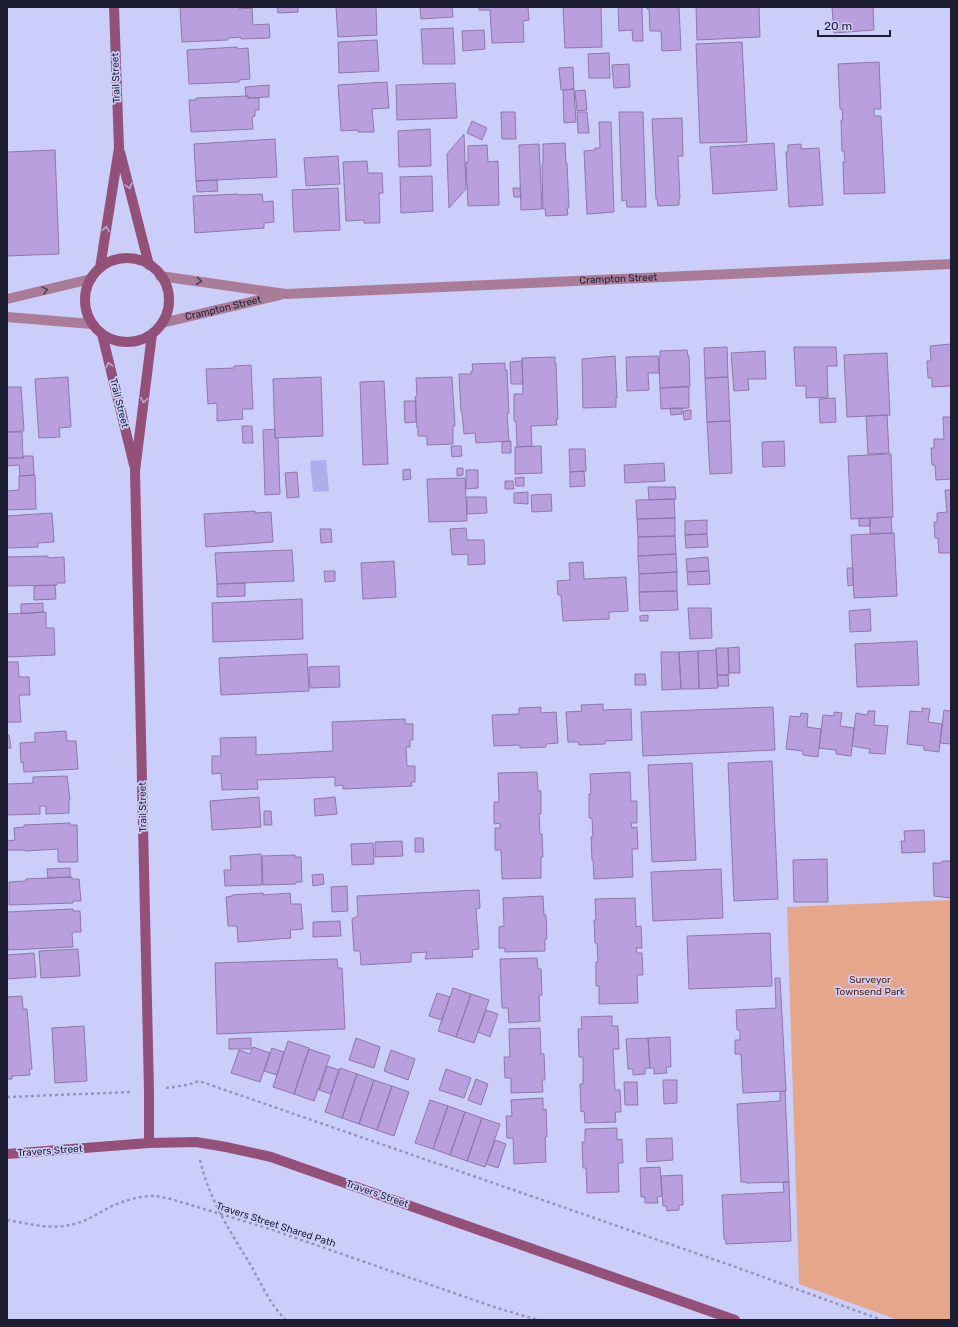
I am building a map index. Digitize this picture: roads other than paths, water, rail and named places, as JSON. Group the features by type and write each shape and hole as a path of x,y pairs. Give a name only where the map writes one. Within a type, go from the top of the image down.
{"street":[{"name":"Trail Street","path":"100,268 119,148 114,7"},
{"name":"Trail Street","path":"119,148 149,265"},
{"path":"124,259 137,260 149,265 160,276 166,287 169,299 167,312 162,323 152,334 140,340 127,342 114,340 102,334 92,324 87,313 85,302 86,290 91,278 100,268 112,262 124,259"},
{"name":"Crampton Street","path":"162,323 286,294 951,264"},
{"name":"Crampton Street","path":"160,276 286,294"},
{"path":"7,299 91,278"},
{"path":"7,317 92,324"},
{"name":"Trail Street","path":"102,334 135,471"},
{"name":"Trail Street","path":"149,1143 135,471 152,334"},
{"name":"Travers Street","path":"7,1154 149,1143 196,1142 271,1157 735,1320"}],"water":[{"path":"326,460 329,491 313,492 310,461"}],"park label":[{"name":"Surveyor Townsend Park","path":"870,986"}]}
